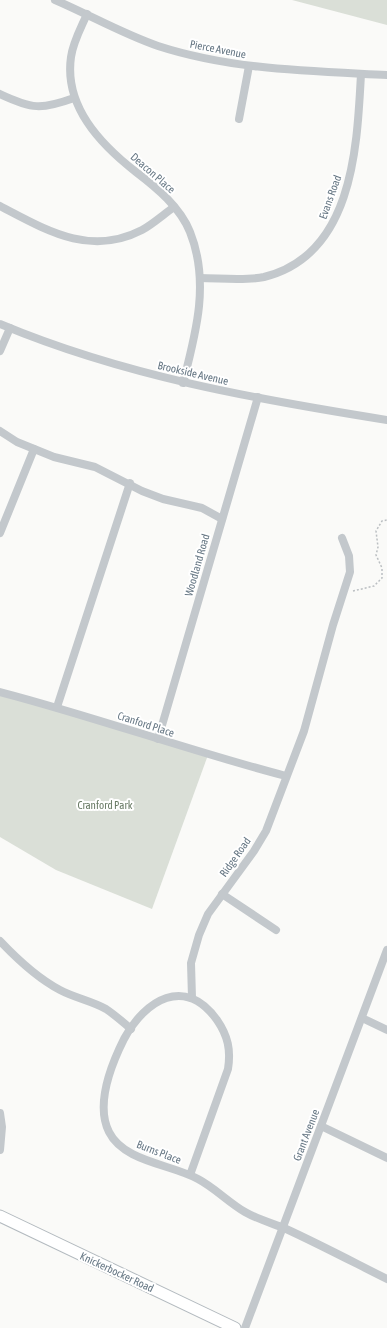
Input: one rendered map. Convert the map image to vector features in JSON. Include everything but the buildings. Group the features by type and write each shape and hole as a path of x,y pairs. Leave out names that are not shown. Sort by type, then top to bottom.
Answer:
{"main road":[{"name":"Knickerbocker Road","path":"0,1216 235,1328"}],"street":[{"name":"Pierce Avenue","path":"56,0 129,35 158,46 219,61 249,66 387,75"},
{"name":"Deacon Place","path":"86,14 74,42 70,72 74,98 81,114 97,135 128,166 161,192 174,207 190,230 197,256 200,278 200,308 197,331 183,383"},
{"path":"239,119 249,66"},
{"name":"Evans Road","path":"200,278 266,276 296,264 320,243 335,220 349,179 359,125 361,74"},
{"path":"0,94 20,103 42,107 54,105 74,98"},
{"path":"0,206 50,232 65,237 95,241 113,240 142,230 174,207"},
{"name":"Brookside Avenue","path":"0,324 104,362 183,383 387,420"},
{"path":"0,351 10,328"},
{"name":"Woodland Road","path":"158,739 258,397"},
{"path":"0,431 18,442 54,457 95,467 130,483 142,491 163,499 202,508 222,519"},
{"path":"0,533 34,449"},
{"path":"57,707 130,483"},
{"name":"Ridge Road","path":"192,998 190,963 199,935 208,914 254,851 266,831 304,731 350,572 349,556 342,538"},
{"name":"Cranford Place","path":"0,692 57,707 208,755 286,776"},
{"path":"222,894 276,930"},
{"path":"0,941 15,957 49,983 61,990 105,1009 130,1029"},
{"name":"Grant Avenue","path":"245,1328 387,950"},
{"name":"Burns Place","path":"192,998 181,996 160,1000 142,1013 130,1029 115,1058 109,1078 104,1113 109,1132 122,1147 131,1153 190,1175 213,1188 246,1213 283,1228 387,1279"},
{"path":"190,1175 228,1069 230,1058 229,1046 220,1025 212,1014 192,998"},
{"path":"362,1018 387,1030"},
{"path":"0,1113 2,1127 0,1150"},
{"path":"322,1126 387,1158"}],"path":[{"path":"344,590 351,592 374,586 382,578 382,568 376,555 378,552 376,531 382,521 387,520"}],"green space":[{"path":"292,0 387,0 387,25"},
{"name":"Cranford Park","path":"0,692 208,755 152,909 56,870 0,837"}]}
